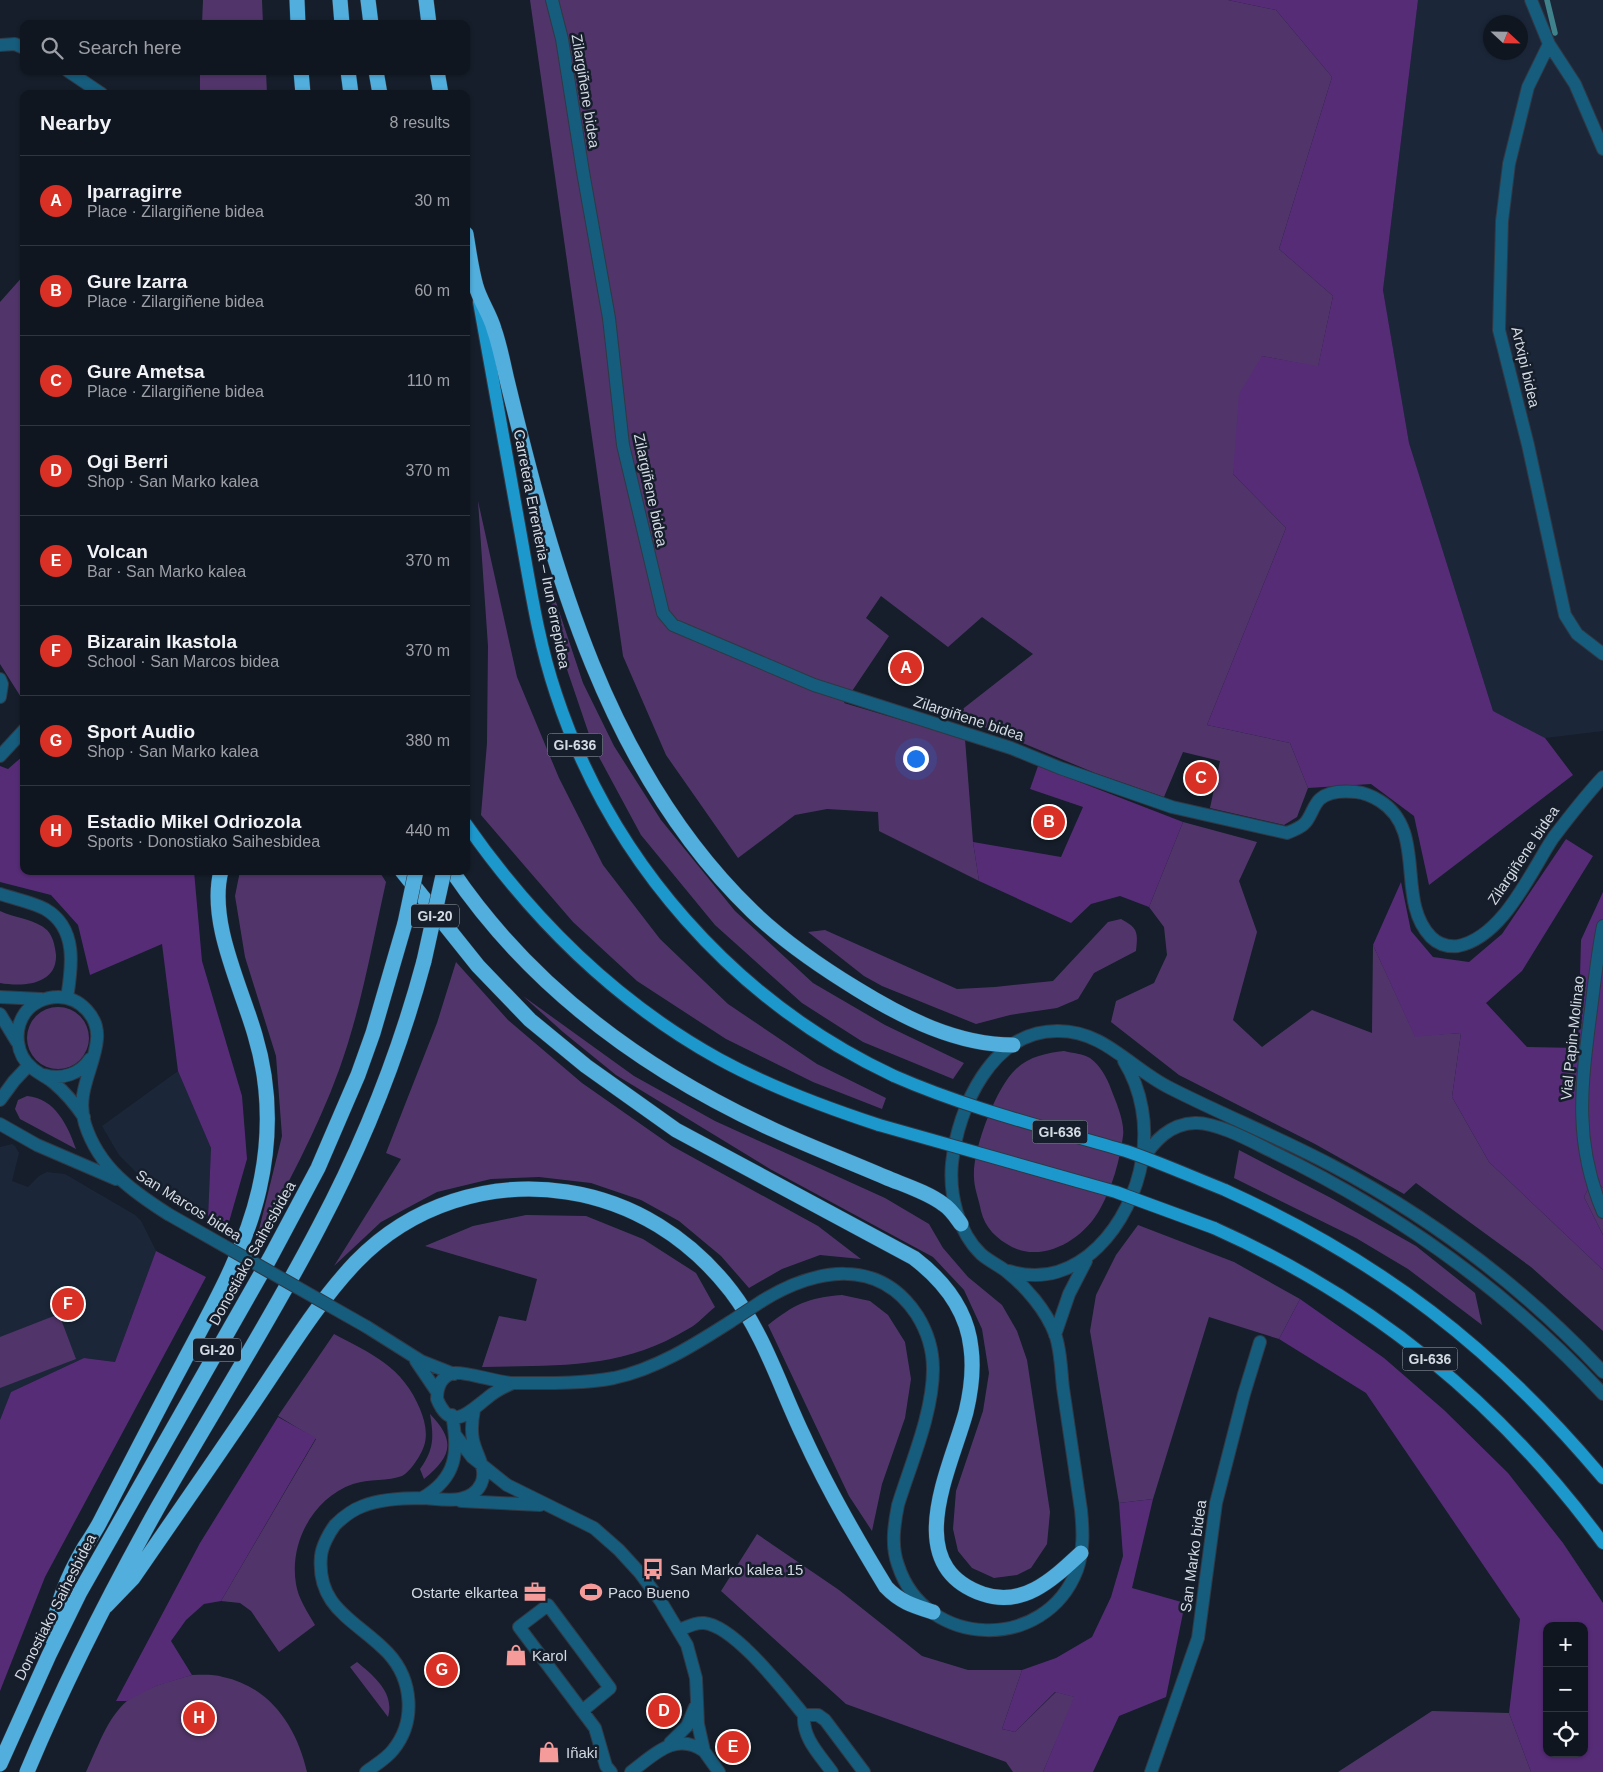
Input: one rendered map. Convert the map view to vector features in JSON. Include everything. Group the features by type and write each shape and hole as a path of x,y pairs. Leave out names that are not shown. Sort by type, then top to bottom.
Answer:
{"highway":[{"path":"297,0 298,20"},
{"path":"340,0 342,20"},
{"path":"368,0 370,20"},
{"path":"426,0 428,20"},
{"path":"301,75 303,90"},
{"path":"349,75 350,90"},
{"path":"377,75 379,90"},
{"path":"438,75 440,90"},
{"path":"470,255 476,286 494,328 536,496 564,590 590,661 628,740 666,806 713,869 753,912 826,970 882,1005 942,1032 991,1045 1013,1045"},
{"path":"48,1656 57,1612 73,1569 97,1530 213,1306 242,1241 259,1191 267,1139 266,1086 255,1034 229,955 221,924 218,890 220,875"},
{"path":"405,875 485,974 530,1020 586,1066 676,1130 914,1258 942,1282 961,1313 971,1346 972,1362 972,1380 966,1412 941,1486 936,1512 936,1525 942,1559 957,1579 966,1586 988,1596 1012,1597 1023,1595 1045,1585 1081,1553"},
{"name":"Donostiako Saihesbidea","path":"0,1764 48,1656 123,1513 270,1258 318,1168 358,1075 373,1033 405,923 415,875"},
{"name":"GI-20","path":"27,1772 69,1678 158,1508 327,1212 385,1085 411,1008 424,961 443,875"},
{"path":"455,875 505,941 538,975 573,1008 648,1063 701,1094 773,1130 903,1184 943,1204 961,1224"},
{"path":"106,1606 133,1578 304,1329 356,1262 378,1242 409,1220 436,1207 489,1191 524,1189 584,1195 641,1215 689,1247 712,1270 745,1311 758,1333 803,1436 840,1509 886,1588 896,1598 907,1604 932,1612"}],"main road":[{"name":"Carretera Errenteria – Irun errepidea","path":"476,286 545,656 569,730 602,801 643,867 667,898 720,956 749,982 811,1029 894,1076 961,1102 1128,1152 1225,1190 1294,1223 1338,1248 1428,1308 1505,1372 1549,1416 1603,1478"},
{"name":"GI-636","path":"470,829 532,910 592,968 658,1020 719,1059 788,1092 879,1125 1116,1192 1214,1228 1278,1258 1322,1283 1373,1316 1442,1369 1514,1435 1558,1485 1603,1544"}],"street":[{"name":"Zilargiñene bidea","path":"552,0 562,39 609,318 623,445 662,614 673,625 814,685 1011,748 1060,768 1172,806 1288,833 1304,824 1320,798 1343,790 1366,793 1388,807 1401,823 1407,842 1415,910 1422,929 1437,944 1457,946 1479,939 1495,924 1512,904 1552,840 1581,800 1603,777"},
{"path":"1531,0 1550,44 1575,84 1603,149"},
{"path":"0,44 15,44 20,46"},
{"name":"Artxipi bidea","path":"1550,44 1528,87 1509,164 1502,221 1499,330 1528,445 1565,615 1577,634 1603,654"},
{"path":"74,75 96,90"},
{"path":"0,679 2,684 0,697"},
{"path":"0,756 20,734"},
{"path":"0,894 45,910 62,922 72,955 67,998"},
{"name":"Vial Papin-Molinao","path":"1603,926 1582,1085 1581,1117 1590,1175 1603,1212"},
{"path":"0,997 67,998 82,1006 92,1017 97,1035 85,1085 84,1117"},
{"path":"18,1042 19,1027 24,1014 33,1005 44,999"},
{"path":"0,1014 18,1042 22,1055 34,1069 66,1093 84,1117"},
{"path":"513,1383 495,1392 464,1416 452,1415 440,1406 437,1392 444,1378 454,1374 460,1373 471,1377 513,1383 614,1378 669,1358 730,1322 782,1288 821,1275 847,1273 878,1280 893,1289 909,1304 925,1328 931,1346 933,1367 932,1390 894,1524 894,1545 898,1565 906,1584 918,1600 932,1612 959,1626 993,1631 1026,1624 1040,1616 1063,1595 1077,1569 1081,1553 1082,1510 1056,1336 1034,1300 1004,1270 978,1251 961,1224 955,1204 952,1166 962,1116 972,1091 984,1073 998,1057 1013,1045 1040,1033 1056,1031 1092,1037 1113,1048 1145,1075 1330,1164 1427,1221 1480,1260 1540,1310 1603,1372"},
{"path":"1004,1270 1022,1275 1039,1276 1058,1273 1075,1266 1088,1257 1101,1244 1120,1218 1136,1184 1142,1160 1144,1136 1141,1102 1131,1072 1113,1048"},
{"path":"34,1069 53,1077 69,1075 85,1066 93,1055"},
{"path":"0,1100 34,1069"},
{"name":"San Marcos bidea","path":"84,1117 92,1142 118,1180 168,1214 367,1327 408,1354 454,1374"},
{"path":"1142,1160 1153,1143 1174,1128 1196,1123 1206,1123 1324,1178 1420,1235 1470,1271 1530,1320 1603,1394"},
{"path":"0,1124 37,1145 118,1180"},
{"path":"1056,1336 1068,1294 1088,1257"},
{"name":"San Marko bidea","path":"1151,1772 1198,1638 1216,1504 1244,1394 1260,1342"},
{"name":"San Marcos bidea","path":"408,1354 426,1372 437,1392"},
{"path":"451,1500 466,1497 477,1490 483,1478 483,1466 472,1438 476,1408 480,1400 479,1387 471,1377"},
{"path":"422,1498 437,1488 449,1473 455,1455 456,1436 452,1415"},
{"path":"456,1436 466,1451 520,1493 579,1519 607,1538 640,1574 678,1630 692,1661 698,1724 704,1751 719,1772"},
{"path":"366,1772 391,1752 402,1737 409,1706 407,1690 398,1666 388,1653 339,1612 327,1596 320,1577 321,1554 330,1531 350,1512 363,1506 384,1501 422,1498 548,1505"},
{"path":"582,1711 610,1688 548,1605 519,1627 582,1711 595,1728 606,1766 611,1772"},
{"path":"678,1630 696,1623 705,1623 721,1629 763,1667 804,1715 806,1736 832,1772"},
{"path":"631,1772 668,1744 687,1726 695,1706 696,1695"},
{"path":"804,1715 818,1715 825,1720 864,1772"},
{"path":"668,1744 688,1743 704,1751"}],"shaded area":[{"path":"203,0 262,0 263,20 202,20"},
{"path":"530,0 1228,0 1276,10 1332,77 1279,249 1333,296 1318,367 1262,356 1233,474 1286,528 1207,725 1290,743 1308,788 1297,817 1284,825 1210,808 1220,761 1183,752 1164,797 1095,773 955,715 1033,654 982,617 948,647 881,596 866,618 889,636 844,703 965,739 973,842 979,881 879,831 878,812 827,809 795,815 738,858 666,755 623,656"},
{"path":"1228,0 1418,0 1383,290 1409,443 1493,711 1545,738 1573,775 1429,885 1414,816 1371,784 1308,788 1290,743 1207,725 1286,528 1233,474 1239,394 1262,356 1318,366 1333,296 1279,249 1332,77 1276,10"},
{"path":"1418,0 1603,0 1603,731 1545,738 1493,711 1409,443 1383,290"},
{"path":"200,75 266,75 267,90 200,90"},
{"path":"20,280 20,696 0,664 0,302"},
{"path":"478,501 517,677 559,778 603,865 660,939 728,1004 817,1064 886,1098 882,1109 813,1082 726,1039 637,981 573,922 481,815 487,743 488,646"},
{"path":"547,575 583,683 614,746 661,820 735,911 813,983 885,1025 964,1063 953,1079 863,1042 802,1003 715,925 641,835 593,746 558,643"},
{"path":"20,758 20,875 194,875 202,961 242,1096 247,1159 227,1229 208,1218 211,1148 178,1071 162,944 90,975 78,925 51,895 0,882 0,766 8,769"},
{"path":"1038,766 1183,822 1149,907 1120,896 1091,904 1071,923 979,881 973,842 1061,857 1083,807 1030,789"},
{"path":"1183,822 1257,842 1239,881 1257,932 1233,1020 1262,1047 1312,1010 1372,1033 1373,945 1415,1036 1461,1033 1452,1097 1489,1162 1603,1270 1603,1331 1531,1267 1416,1183 1404,1194 1315,1144 1179,1075 1111,1022 1116,1001 1154,983 1167,955 1164,927 1149,907"},
{"path":"1566,839 1593,856 1522,971 1486,1003 1527,1047 1578,1048 1581,940 1603,892 1603,1188 1593,1179 1584,1197 1603,1235 1603,1270 1489,1162 1452,1097 1461,1033 1415,1037 1373,945 1401,882 1411,931 1433,957 1469,962 1502,934"},
{"path":"239,875 382,875 386,882 360,1000 339,1070 311,1137 255,1246 282,1136 276,1056 245,957 235,896"},
{"path":"0,911 37,923 49,932 56,955 55,965 51,973 45,978 37,982 19,985 0,983"},
{"path":"1121,919 1131,925 1136,931 1136,951 1094,973 1078,999 1057,1008 1010,1015 976,1024 882,986 864,976 808,932 825,930 957,989 1053,981 1108,922"},
{"path":"456,962 508,1020 582,1083 672,1146 818,1226 861,1259 820,1255 782,1269 749,1288 721,1256 679,1221 641,1200 591,1183 539,1177 491,1179 437,1192 381,1222 334,1266 401,1159 386,1153 437,1023"},
{"path":"523,996 634,1076 715,1121 885,1198 929,1224 943,1248 968,1277 1002,1305 1017,1331 1027,1360 1050,1512 1047,1544 1031,1568 1017,1575 994,1578 972,1568 958,1551 953,1529 956,1491 983,1411 989,1373 982,1329 964,1290 933,1257 770,1169 616,1075 563,1032"},
{"path":"52,1007 64,1007 80,1016 87,1026 89,1038 87,1050 80,1060 64,1069 52,1069 41,1064 32,1055 27,1044 27,1032 32,1021 41,1012"},
{"path":"1064,1051 1090,1058 1097,1064 1105,1076 1118,1106 1123,1125 1120,1155 1112,1183 1104,1201 1093,1220 1084,1230 1074,1238 1050,1250 1024,1251 1012,1247 1001,1240 985,1223 974,1181 974,1166 981,1136 993,1104 1008,1078 1021,1065 1033,1058"},
{"path":"178,1071 211,1148 208,1218 198,1218 156,1192 119,1155 102,1126"},
{"path":"27,1096 37,1098 53,1108 69,1131 76,1149 20,1119 15,1109 18,1100"},
{"path":"12,1144 19,1153 12,1181 28,1187 39,1176 47,1172 65,1174 135,1215 141,1221 156,1251 115,1362 84,1358 11,1392 0,1420 0,1147"},
{"path":"1239,1150 1331,1198 1416,1246 1475,1293 1482,1325 1408,1269 1356,1238 1234,1178"},
{"path":"1593,1179 1603,1188 1603,1235 1584,1197"},
{"path":"526,1215 586,1216 643,1239 696,1273 715,1307 692,1327 663,1342 613,1359 562,1365 482,1367 499,1316 526,1321 537,1279 425,1246 473,1226"},
{"path":"1138,1225 1234,1262 1300,1299 1279,1339 1209,1317 1153,1499 1119,1503 1090,1331 1096,1295 1116,1255"},
{"path":"156,1251 206,1277 45,1577 0,1691 0,1420 11,1392 84,1358 115,1362"},
{"path":"842,1295 870,1301 888,1315 905,1342 911,1379 905,1418 882,1484 872,1531 849,1496 768,1325 802,1303 819,1298"},
{"path":"1300,1299 1384,1358 1444,1410 1508,1473 1563,1543 1603,1603 1603,1772 1531,1772 1509,1713 1520,1619 1366,1393 1279,1339"},
{"path":"59,1314 76,1359 0,1388 0,1337"},
{"path":"334,1334 385,1363 405,1382 422,1414 426,1437 423,1450 409,1470 402,1476 365,1481 353,1484 339,1491 326,1500 307,1524 300,1538 296,1553 296,1584 299,1595 315,1625 279,1652 251,1611 240,1603 221,1601 316,1439 278,1416"},
{"path":"430,1414 444,1432 447,1448 440,1463 424,1479 420,1469 428,1456 432,1443"},
{"path":"278,1417 316,1438 221,1601 204,1604 186,1620 171,1641 192,1675 156,1686 127,1701 116,1701 200,1543"},
{"path":"1153,1499 1132,1588 1185,1603 1166,1697 1119,1716 1093,1772 1043,1772 1074,1697 1055,1692 1015,1732 1002,1729 1022,1670 1056,1658 1092,1637 1111,1597 1123,1556 1119,1503"},
{"path":"757,1534 839,1590 922,1656 968,1670 1022,1670 1002,1729 1015,1732 1056,1692 1075,1697 1043,1772 1013,1772 1006,1762 846,1704 721,1591"},
{"path":"357,1662 376,1679 386,1693 389,1708 388,1717 350,1667"},
{"path":"192,1675 215,1675 240,1682 268,1700 289,1725 307,1772 86,1772 108,1725 127,1701 150,1688"},
{"path":"1432,1711 1509,1713 1531,1772 1338,1772"}],"waterway":[{"path":"1547,0 1555,33"}],"place":[{"name":"Iparragirre","path":"906,668"},
{"name":"Gure Ametsa","path":"1201,778"},
{"name":"Gure Izarra","path":"1049,822"},
{"name":"Bizarain Ikastola","path":"68,1304"},
{"name":"San Marko kalea 15","path":"653,1569"},
{"name":"Ostarte elkartea","path":"535,1592"},
{"name":"Paco Bueno","path":"591,1592"},
{"name":"Karol","path":"516,1655"},
{"name":"Sport Audio","path":"442,1670"},
{"name":"Ogi Berri","path":"664,1711"},
{"name":"Estadio Mikel Odriozola","path":"199,1718"},
{"name":"Volcan","path":"733,1747"},
{"name":"Iñaki","path":"549,1752"}]}
